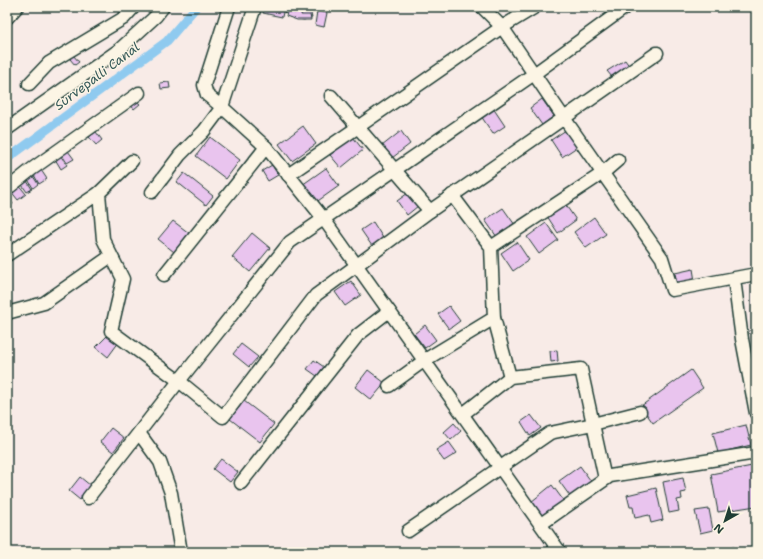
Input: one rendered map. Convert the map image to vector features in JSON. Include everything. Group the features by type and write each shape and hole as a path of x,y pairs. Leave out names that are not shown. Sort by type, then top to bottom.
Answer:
{"street":[{"path":"7,18 17,7"},
{"path":"29,84 49,63 124,18 134,7"},
{"path":"7,129 119,50 156,16 162,7"},
{"path":"229,7 204,85 207,95 266,147 323,218 560,552"},
{"path":"152,192 180,154 204,131 222,107 254,7"},
{"path":"482,7 502,27 662,258 672,290 756,274"},
{"path":"288,175 502,27 536,7"},
{"path":"88,498 290,242 534,74 626,7"},
{"path":"99,193 103,239 123,279 111,331 179,381 223,417 316,295 452,195 657,53"},
{"path":"7,189 32,169 139,93"},
{"path":"331,96 430,211"},
{"path":"164,275 266,147"},
{"path":"491,247 603,173 618,160"},
{"path":"7,256 99,193 132,161"},
{"path":"452,195 491,247 494,318 510,377"},
{"path":"7,313 44,303 111,256"},
{"path":"734,279 742,339 756,413"},
{"path":"241,483 358,335 389,311"},
{"path":"389,386 425,360 494,318"},
{"path":"462,414 510,377 581,369 605,479"},
{"path":"408,531 550,432 593,424 640,412"},
{"path":"139,433 160,462 171,493 181,552"},
{"path":"541,524 610,476 756,453"}],"building":[{"path":"265,7 284,7 282,17 263,13"},
{"path":"287,7 316,7 310,10 312,18 304,20 289,17 284,12"},
{"path":"290,7 320,7 316,11 302,11 301,15 310,15 311,20 297,20 286,16 288,9 295,13 296,10"},
{"path":"317,11 327,13 324,27 315,25"},
{"path":"73,55 79,62 75,65 70,59"},
{"path":"625,60 630,67 612,77 607,71"},
{"path":"169,82 170,88 161,89 160,83"},
{"path":"134,99 140,104 134,109 129,103"},
{"path":"542,99 554,116 542,125 530,108"},
{"path":"493,108 505,126 493,134 481,116"},
{"path":"303,126 316,144 292,161 279,144"},
{"path":"566,130 577,147 562,157 551,140"},
{"path":"401,131 410,144 392,158 382,146"},
{"path":"96,132 102,140 96,145 89,137"},
{"path":"210,137 240,160 226,179 196,156"},
{"path":"353,137 363,150 341,168 330,155"},
{"path":"68,151 74,159 67,163 62,155"},
{"path":"60,155 67,165 61,169 55,159"},
{"path":"272,165 278,175 268,181 262,171"},
{"path":"326,168 339,186 315,203 302,185"},
{"path":"41,170 47,179 39,184 34,175"},
{"path":"31,173 38,184 33,188 26,176"},
{"path":"184,173 213,196 206,205 177,182"},
{"path":"25,178 32,189 27,192 20,182"},
{"path":"18,184 26,194 18,200 10,190"},
{"path":"408,193 418,206 407,215 397,201"},
{"path":"7,195 13,204 7,208"},
{"path":"565,204 576,220 558,233 547,216"},
{"path":"503,208 515,225 497,237 485,220"},
{"path":"594,217 606,234 586,248 574,232"},
{"path":"173,221 189,233 174,252 158,239"},
{"path":"373,222 383,238 372,246 361,230"},
{"path":"546,223 558,240 539,254 527,237"},
{"path":"252,233 270,248 250,272 232,257"},
{"path":"517,242 529,260 513,271 501,253"},
{"path":"693,269 695,281 677,285 675,273"},
{"path":"351,281 361,295 345,306 335,292"},
{"path":"449,306 460,321 449,329 438,314"},
{"path":"425,325 436,340 425,348 414,334"},
{"path":"109,334 119,342 108,357 96,347"},
{"path":"241,344 258,357 249,367 233,354"},
{"path":"557,350 558,361 551,362 550,351"},
{"path":"314,360 324,367 317,376 307,369"},
{"path":"368,370 385,383 371,400 355,387"},
{"path":"691,370 703,388 653,423 641,406"},
{"path":"244,401 274,424 260,442 230,419"},
{"path":"531,415 541,428 530,436 521,422"},
{"path":"454,423 461,431 451,440 444,432"},
{"path":"746,425 751,445 718,453 713,433"},
{"path":"111,428 124,438 113,452 100,442"},
{"path":"449,442 457,453 444,461 436,450"},
{"path":"221,459 238,472 230,482 213,469"},
{"path":"580,466 593,484 572,499 559,481"},
{"path":"752,466 756,488 756,506 718,512 711,474"},
{"path":"80,477 91,486 80,500 69,491"},
{"path":"683,478 686,492 681,493 682,499 677,500 679,511 669,513 663,482"},
{"path":"552,485 566,504 544,520 531,502"},
{"path":"656,488 663,520 651,523 649,515 635,518 633,507 630,507 627,495"},
{"path":"709,509 713,530 700,533 695,511"},
{"path":"734,547 736,552 725,552 724,549"}],"waterway":[{"name":"Survepalli Canal","path":"7,159 167,41 196,7"}]}
